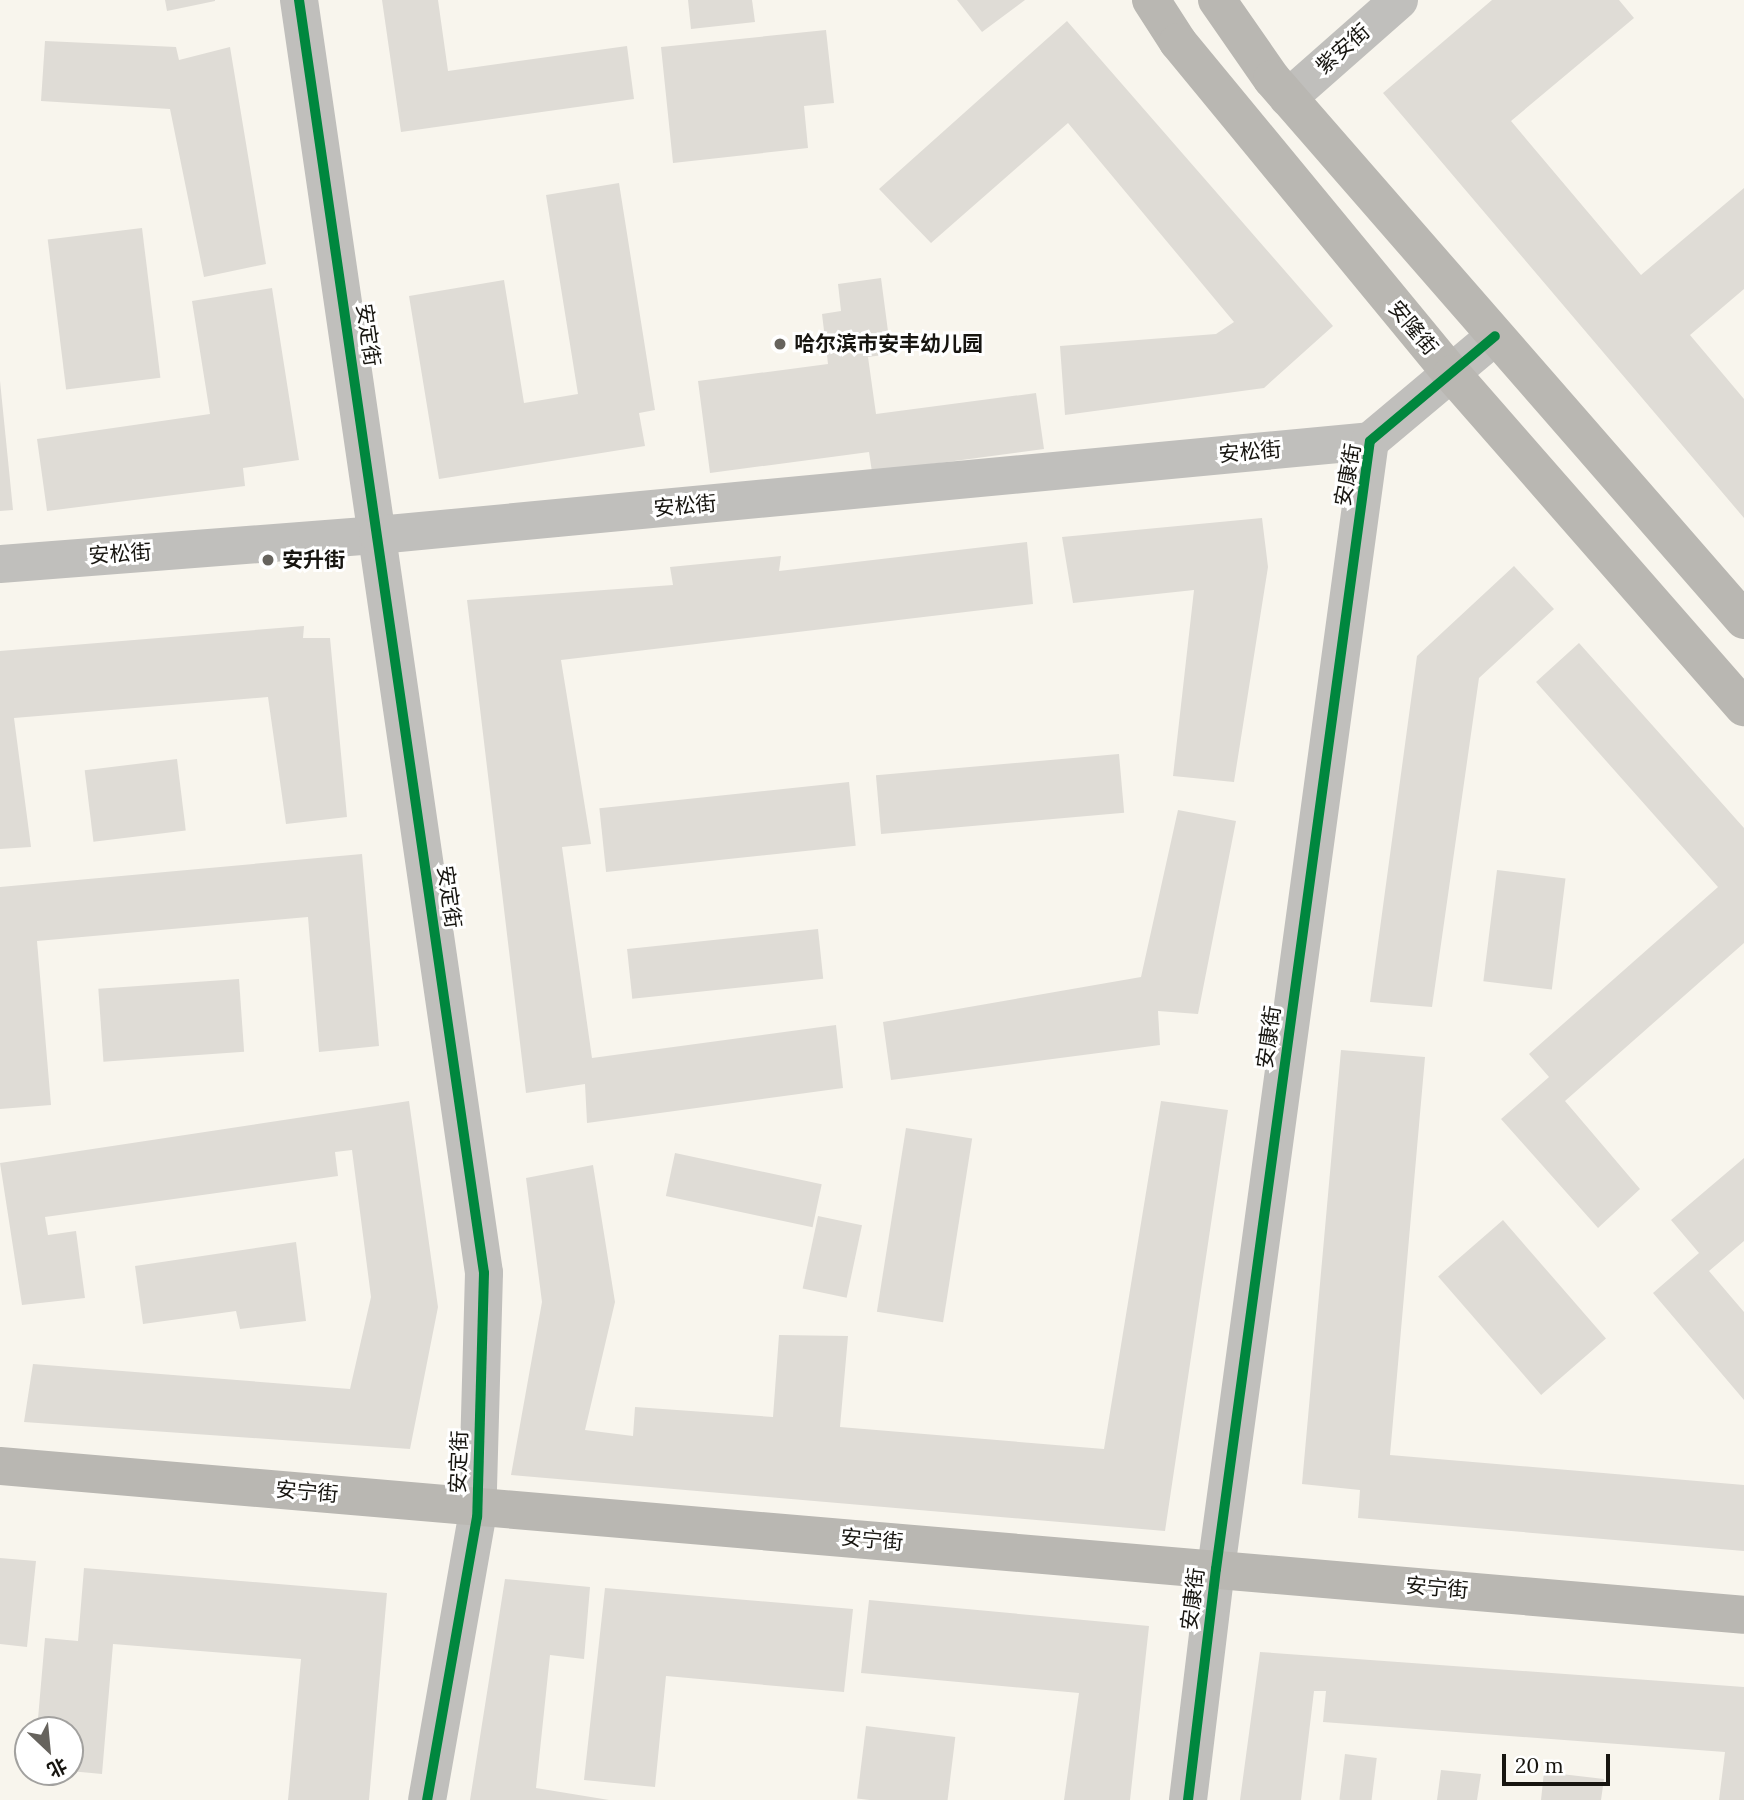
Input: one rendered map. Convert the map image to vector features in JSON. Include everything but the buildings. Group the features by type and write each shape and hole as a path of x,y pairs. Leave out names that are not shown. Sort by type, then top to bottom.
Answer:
{"main road":[{"name":"安隆街","path":"1151,0 1178,42 1452,374 1744,707"},
{"path":"1217,0 1288,98 1744,620"},
{"name":"安宁街","path":"0,1466 1744,1615"}],"street":[{"name":"安定街","path":"299,0 484,1273 477,1507 427,1800"},
{"name":"紫安街","path":"1288,98 1399,0"},
{"name":"安康街","path":"1188,1800 1216,1569 1370,441 1495,336"},
{"name":"安松街","path":"0,564 378,535 1370,441"}],"cycle path":[{"path":"299,0 484,1273 477,1517 427,1800"},
{"path":"1188,1800 1216,1569 1370,441 1495,336"}],"place":[{"name":"哈尔滨市安丰幼儿园","path":"780,344"},
{"name":"安升街","path":"268,560"}]}
